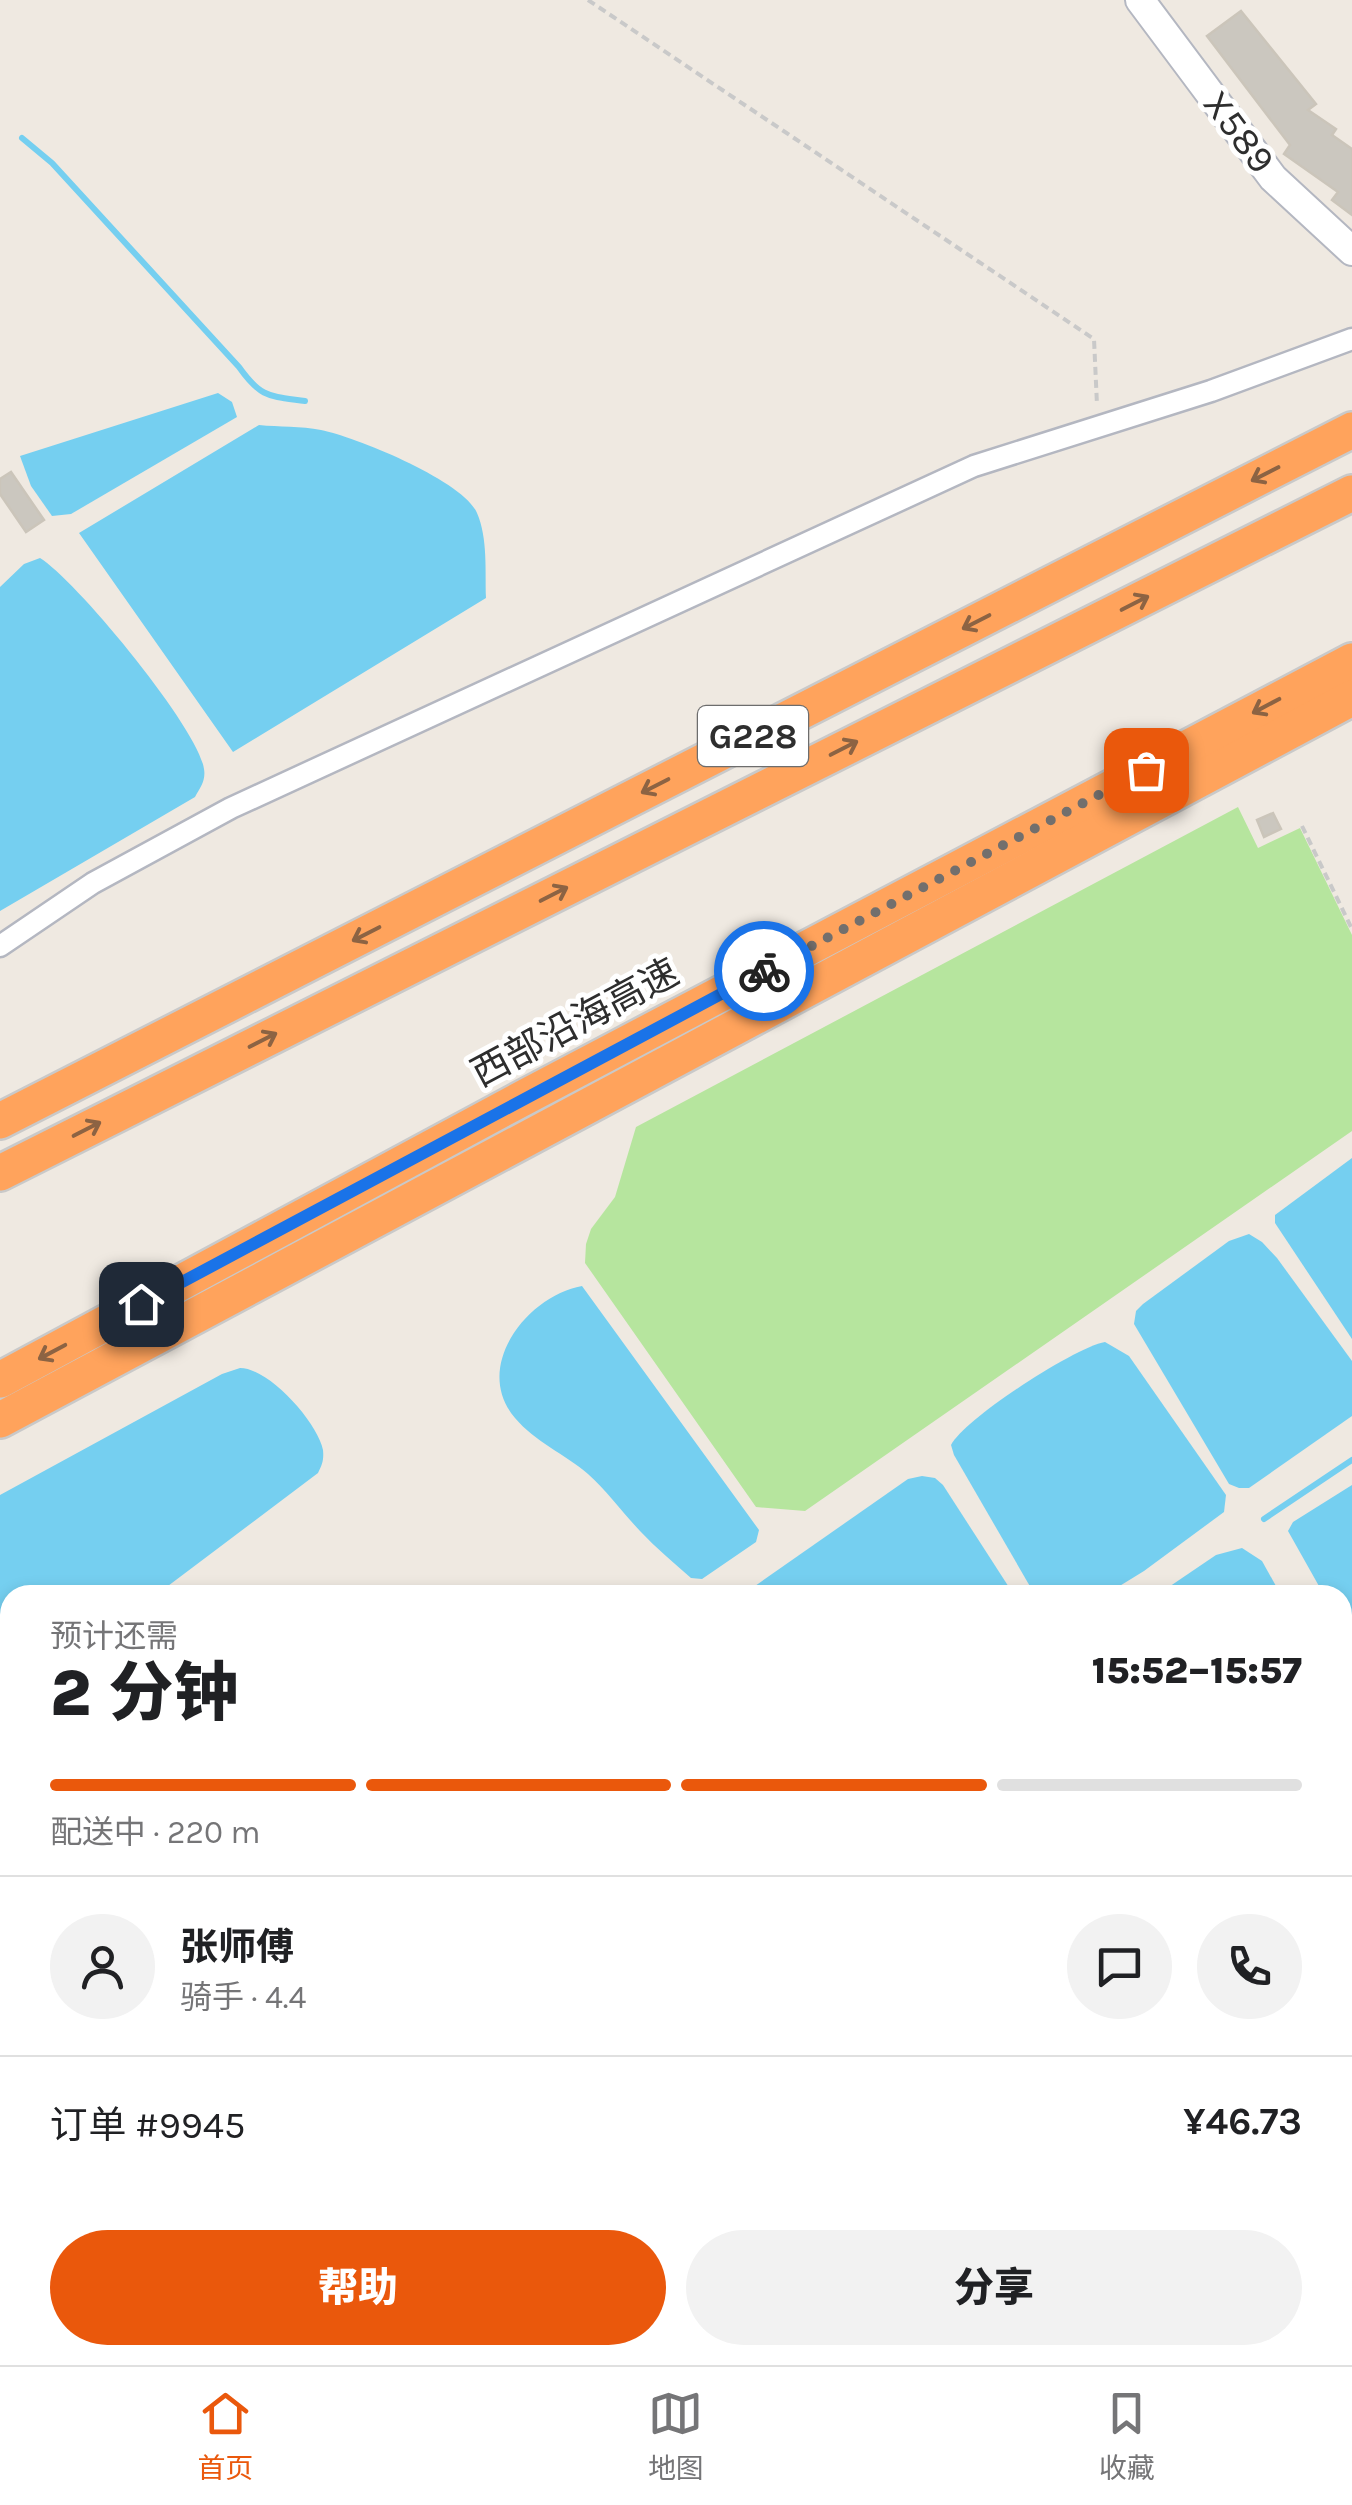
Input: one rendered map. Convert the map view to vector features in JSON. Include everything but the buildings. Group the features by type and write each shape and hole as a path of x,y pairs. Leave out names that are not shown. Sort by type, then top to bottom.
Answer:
{"highway":[{"name":"G228","path":"0,1121 1352,430"},
{"name":"G228","path":"0,1173 1352,494"},
{"name":"西部沿海高速","path":"0,1380 1352,661"},
{"name":"西部沿海高速","path":"0,1420 1352,700"}],"street":[{"name":"X589","path":"1140,0 1273,178 1352,250"},
{"path":"0,946 93,883 231,808 974,466 1210,391 1352,339"}],"path":[{"path":"588,0 1094,339 1098,427"},
{"path":"1302,826 1352,929"}],"green space":[{"path":"1238,807 1258,848 1300,828 1352,935 1352,1131 805,1511 756,1507 585,1263 591,1229 615,1197 636,1127"}],"water":[{"path":"218,393 232,402 237,417 71,514 52,516 31,486 20,456"},
{"path":"259,425 337,434 407,462 452,488 468,501 481,523 486,598 233,752 79,533"},
{"path":"40,558 80,595 159,690 197,749 204,777 195,797 0,911 0,587 24,564"},
{"path":"1352,1158 1352,1339 1275,1223 1275,1215"},
{"path":"1249,1234 1277,1258 1352,1361 1352,1416 1249,1488 1239,1488 1229,1484 1134,1324 1136,1311 1143,1304 1229,1241"},
{"path":"582,1286 759,1530 756,1542 702,1579 691,1578 646,1537 588,1474 523,1426 503,1398 499,1377 512,1336 543,1303"},
{"path":"1105,1342 1129,1356 1226,1495 1224,1512 1121,1585 1029,1585 951,1445 976,1419 1022,1386"},
{"path":"240,1368 252,1370 290,1399 319,1439 323,1450 318,1473 169,1585 0,1585 0,1495 222,1374"},
{"path":"935,1478 943,1485 1008,1585 756,1585 908,1479"},
{"path":"1352,1485 1352,1585 1318,1585 1288,1531 1293,1522"},
{"path":"1242,1548 1262,1561 1275,1585 1172,1585 1216,1555"}],"waterway":[{"path":"22,138 52,163 254,385 274,396 305,401"},
{"path":"1264,1519 1352,1460"}],"way so far":[{"path":"764,971 1146,770"}],"route":[{"path":"141,1304 764,971"}]}
